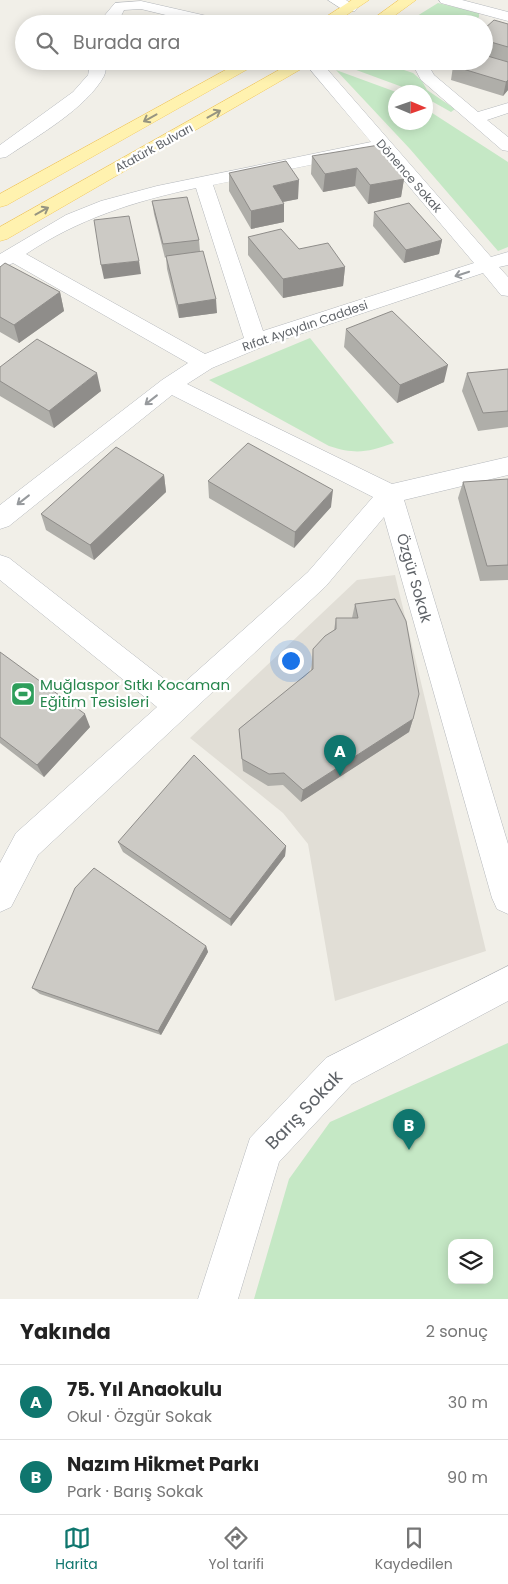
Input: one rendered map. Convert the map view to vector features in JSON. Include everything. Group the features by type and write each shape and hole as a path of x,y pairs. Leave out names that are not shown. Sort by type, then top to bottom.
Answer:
{"main road":[{"path":"386,15 409,0"},
{"path":"337,15 356,4"},
{"name":"Atatürk Bulvarı","path":"0,201 238,70"},
{"name":"Atatürk Bulvarı","path":"0,235 293,70"}],"street":[{"path":"335,0 356,4"},
{"path":"446,0 501,15 508,2"},
{"path":"112,15 120,6 141,5 185,15"},
{"path":"0,153 30,133 76,97 97,76 98,70"},
{"name":"Dönence Sokak","path":"317,70 508,290"},
{"path":"424,70 427,77 508,146"},
{"path":"475,118 508,108"},
{"path":"6,259 73,219 108,205 157,191 382,145"},
{"path":"203,182 256,341"},
{"name":"Rıfat Ayaydın Caddesi","path":"0,519 170,385 204,363 256,341 508,258"},
{"path":"6,259 204,363"},
{"path":"170,385 390,494"},
{"path":"0,896 27,844 317,579 390,494 508,466"},
{"name":"Özgür Sokak","path":"390,494 508,898"},
{"path":"0,565 177,706"},
{"name":"Barış Sokak","path":"218,1299 263,1151 339,1071 508,983"}],"shaded area":[{"path":"395,575 486,951 335,1001 308,844 283,813 190,738 357,580"}],"green space":[{"path":"438,3 479,13 479,15 419,15"},
{"path":"336,70 388,89 388,126"},
{"path":"356,70 404,70 413,73 424,85 397,85"},
{"path":"433,94 455,109 451,112 433,102"},
{"path":"433,114 508,162 508,247 498,251 392,130 433,130"},
{"path":"310,338 394,443 362,451 347,451 329,446 209,380"},
{"path":"508,1043 508,1299 254,1299 289,1179 330,1122"}],"building":[{"path":"493,21 508,24 508,47 493,43"},
{"path":"493,58 508,62 508,80 506,82 466,70 493,70"},
{"path":"379,145 404,179 370,185 357,168 325,174 312,156"},
{"path":"286,161 299,180 273,186 284,204 251,211 229,173"},
{"path":"187,197 199,240 163,244 152,201"},
{"path":"409,203 442,240 406,250 374,212"},
{"path":"129,216 139,261 101,265 94,220"},
{"path":"281,229 299,249 328,243 345,267 283,279 248,237"},
{"path":"203,251 216,299 178,305 166,256"},
{"path":"5,263 60,292 14,325 0,317 0,267"},
{"path":"392,311 448,365 400,385 346,329"},
{"path":"37,339 97,373 49,411 0,381 0,367"},
{"path":"508,369 508,411 483,413 467,373"},
{"path":"248,443 333,490 295,532 208,481"},
{"path":"116,447 164,475 90,545 41,514"},
{"path":"508,479 508,565 487,566 463,482"},
{"path":"395,599 406,621 419,694 413,719 303,790 284,773 269,774 242,759 239,729 313,669 313,649 325,636 336,629 336,618 358,618 355,604"},
{"name":"Muğlaspor Sıtkı Kocaman Eğitim Tesisleri","path":"0,652 85,714 37,765 0,737"},
{"path":"194,755 286,846 230,919 118,842"},
{"path":"94,868 206,946 158,1031 32,988 75,888"}],"place":[{"name":"Muğlaspor Sıtkı Kocaman Eğitim Tesisleri","path":"23,694"},
{"name":"75. Yıl Anaokulu","path":"340,776"},
{"name":"Nazım Hikmet Parkı","path":"409,1150"}]}
